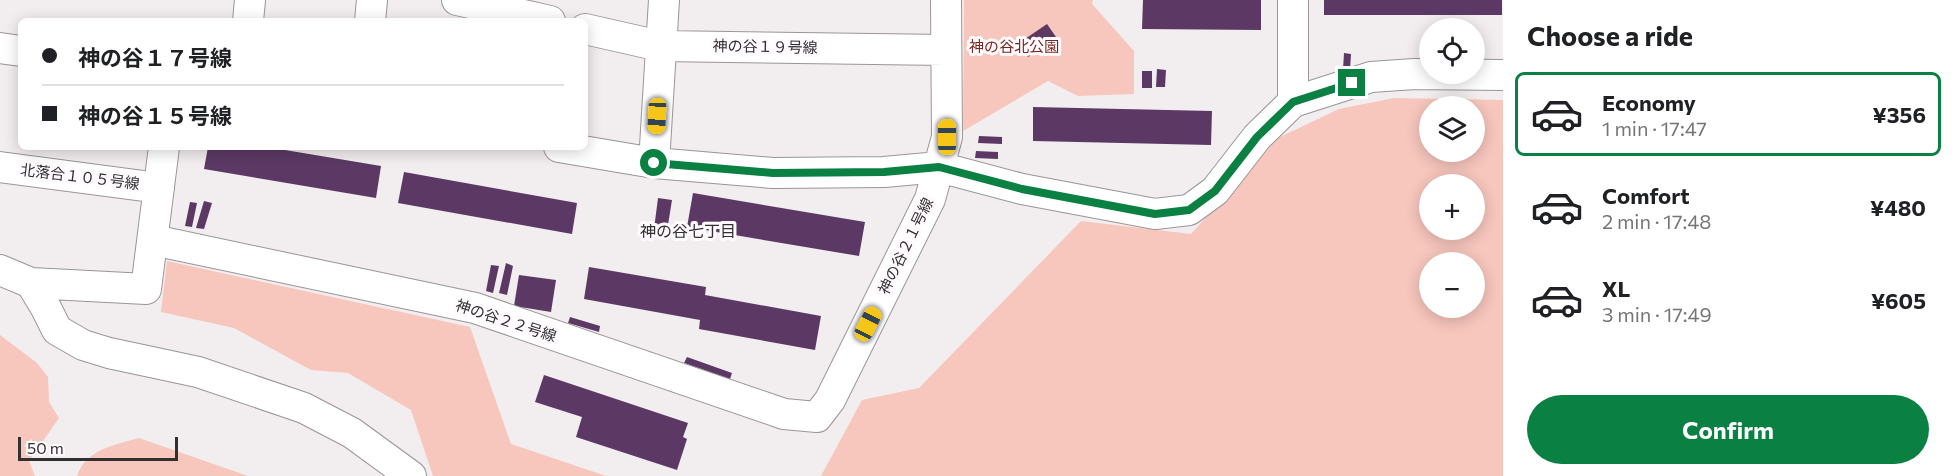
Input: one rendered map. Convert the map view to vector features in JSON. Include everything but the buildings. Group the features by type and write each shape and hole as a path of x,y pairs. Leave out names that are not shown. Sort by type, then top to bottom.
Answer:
{"street":[{"path":"248,18 250,0"},
{"path":"370,18 372,0"},
{"path":"457,0 537,18"},
{"path":"654,163 664,0"},
{"name":"神の谷２１号線","path":"817,417 830,400 930,199 947,137 946,0"},
{"path":"1293,0 1293,102"},
{"name":"神の谷１９号線","path":"588,30 660,46 946,50"},
{"path":"0,48 18,51"},
{"path":"577,150 654,163 773,173 884,172 939,167 1022,189 1155,214 1189,210 1215,191 1257,137 1293,102 1371,77 1414,74 1503,75"},
{"path":"0,270 31,283 146,289 164,150"},
{"name":"北落合１０５号線","path":"0,167 159,188"},
{"name":"神の谷２２号線","path":"153,240 476,308 784,414 817,417"},
{"path":"31,283 57,330 83,345 109,353 198,372 304,408 352,434 411,476"}],"green space":[{"name":"神の谷北公園","path":"964,0 1093,0 1092,4 1134,51 1134,94 1078,96 1048,81 963,131"},
{"path":"1394,98 1419,98 1419,162 1485,162 1485,100 1503,100 1503,476 821,476 862,400 919,388 1081,221 1191,234 1278,138 1339,109"},
{"path":"167,261 470,327 511,444 606,476 433,476 411,410 348,373 311,370 234,328 161,312"},
{"path":"0,335 37,363 48,377 49,402 59,418 29,461 35,476 0,476"},
{"path":"139,438 248,476 77,476 87,460 102,449"}],"district":[{"name":"神の谷七丁目","path":"688,231"}],"route":[{"path":"654,163 773,173 884,172 939,167 1022,189 1155,214 1189,210 1215,191 1257,137 1293,102 1352,83"}]}
